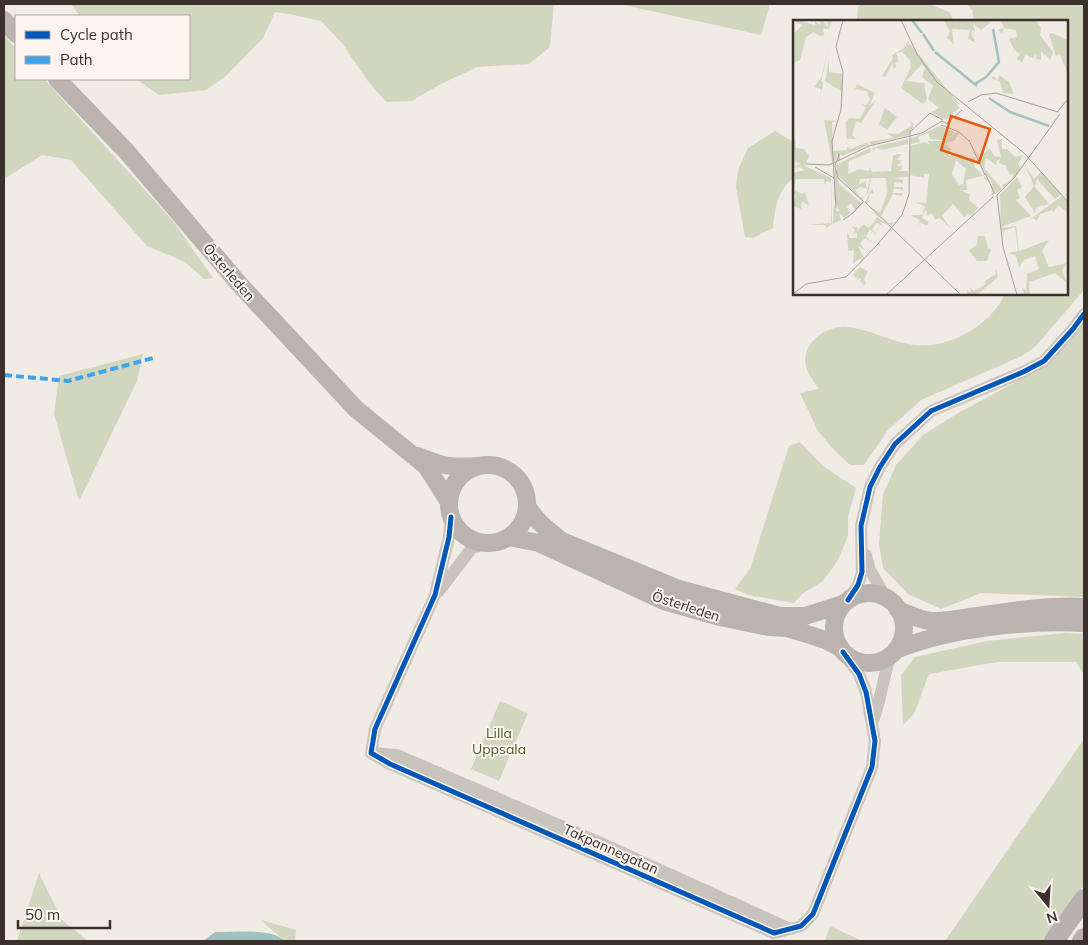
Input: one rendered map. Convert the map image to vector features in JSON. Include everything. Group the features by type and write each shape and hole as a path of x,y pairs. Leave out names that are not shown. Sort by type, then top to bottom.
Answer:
{"main road":[{"path":"4,20 15,33"},
{"name":"Österleden","path":"58,80 127,152 241,286 356,408 426,466 450,509"},
{"name":"Österleden","path":"412,454 444,466 458,468 478,466"},
{"path":"488,465 501,467 519,480 525,492 527,506 522,524 509,537 488,543 476,541 464,535 458,528 450,509 452,489 456,482 466,472 478,466 488,465"},
{"name":"Österleden","path":"527,506 546,530 562,541 679,590 780,616 805,616 846,602"},
{"name":"Österleden","path":"509,537 539,543 664,601 720,617 796,631 826,640 841,650"},
{"path":"1084,607 1072,606 1016,611 929,621 910,615 879,595 863,594 846,602 835,621 834,630 841,650 854,660 867,663 880,662 894,652 919,640 1025,624 1084,623"},
{"path":"892,604 902,619 904,630 902,640 894,652"},
{"path":"1054,941 1084,899"}],"street":[{"path":"846,602 858,585 862,572 862,526 871,482 895,444 931,412 1044,361 1074,329 1084,314"},
{"name":"Takpannegatan","path":"450,509 449,538 434,595 375,729 371,753 390,764 774,933 801,926 812,914 837,858 872,767 876,741 866,692 859,674 841,650"},
{"name":"Takpannegatan","path":"434,595 472,548 488,543"},
{"path":"863,543 870,570 892,604"},
{"name":"Takpannegatan","path":"873,721 879,705 884,676 894,652"}],"green space":[{"path":"71,4 554,4 550,47 529,64 477,67 439,85 412,101 386,102 367,80 342,43 321,21 275,12 263,38 225,77 206,90 159,95 137,80 190,80 190,15 79,15"},
{"path":"619,4 770,4 761,35"},
{"path":"861,4 929,4 949,12 953,20 857,20 858,7"},
{"path":"966,4 1084,4 1084,290 1035,347 1022,356 921,400 888,430 864,465 850,465 818,431 800,393 819,389 809,374 805,360 806,352 816,338 831,329 847,327 864,330 914,345 941,343 967,333 979,325 998,306 1004,295 1068,295 1068,20 974,20 972,10"},
{"path":"4,35 15,48 15,80 45,80 173,221 213,278 204,279 185,262 147,246 71,160 42,155 4,179"},
{"path":"775,131 793,141 793,179 780,194 773,228 753,238 745,237 736,187 738,170 748,148"},
{"path":"1084,322 1084,597 981,593 941,609 908,594 883,568 879,544 883,494 896,465 923,435 960,412 1049,364"},
{"path":"143,354 137,381 79,501 54,414 59,376"},
{"path":"800,442 823,466 856,488 848,517 848,536 837,562 823,581 802,594 794,603 748,595 735,589 750,569 789,446"},
{"path":"1064,633 1084,634 1084,675 1076,662 997,662 929,674 914,714 903,725 901,675 915,657 987,641"},
{"name":"Lilla Uppsala","path":"500,701 528,713 499,781 471,769"},
{"path":"1084,739 1084,885 1047,941 945,941"},
{"path":"39,873 62,920 88,941 17,941"},
{"path":"261,920 296,930 295,941 283,941"},
{"path":"830,926 862,941 825,941"}],"water":[{"path":"215,932 262,932 271,934 284,941 203,941"}],"marked path":[{"path":"4,375 68,381 153,358"}],"cycle path":[{"path":"848,600 858,585 862,572 861,526 870,487 895,444 931,411 1023,372 1044,361 1084,314"},
{"path":"451,517 449,537 435,595 375,729 371,753 390,764 774,933 801,926 813,914 872,767 875,741 866,692 859,674 843,652"}]}
